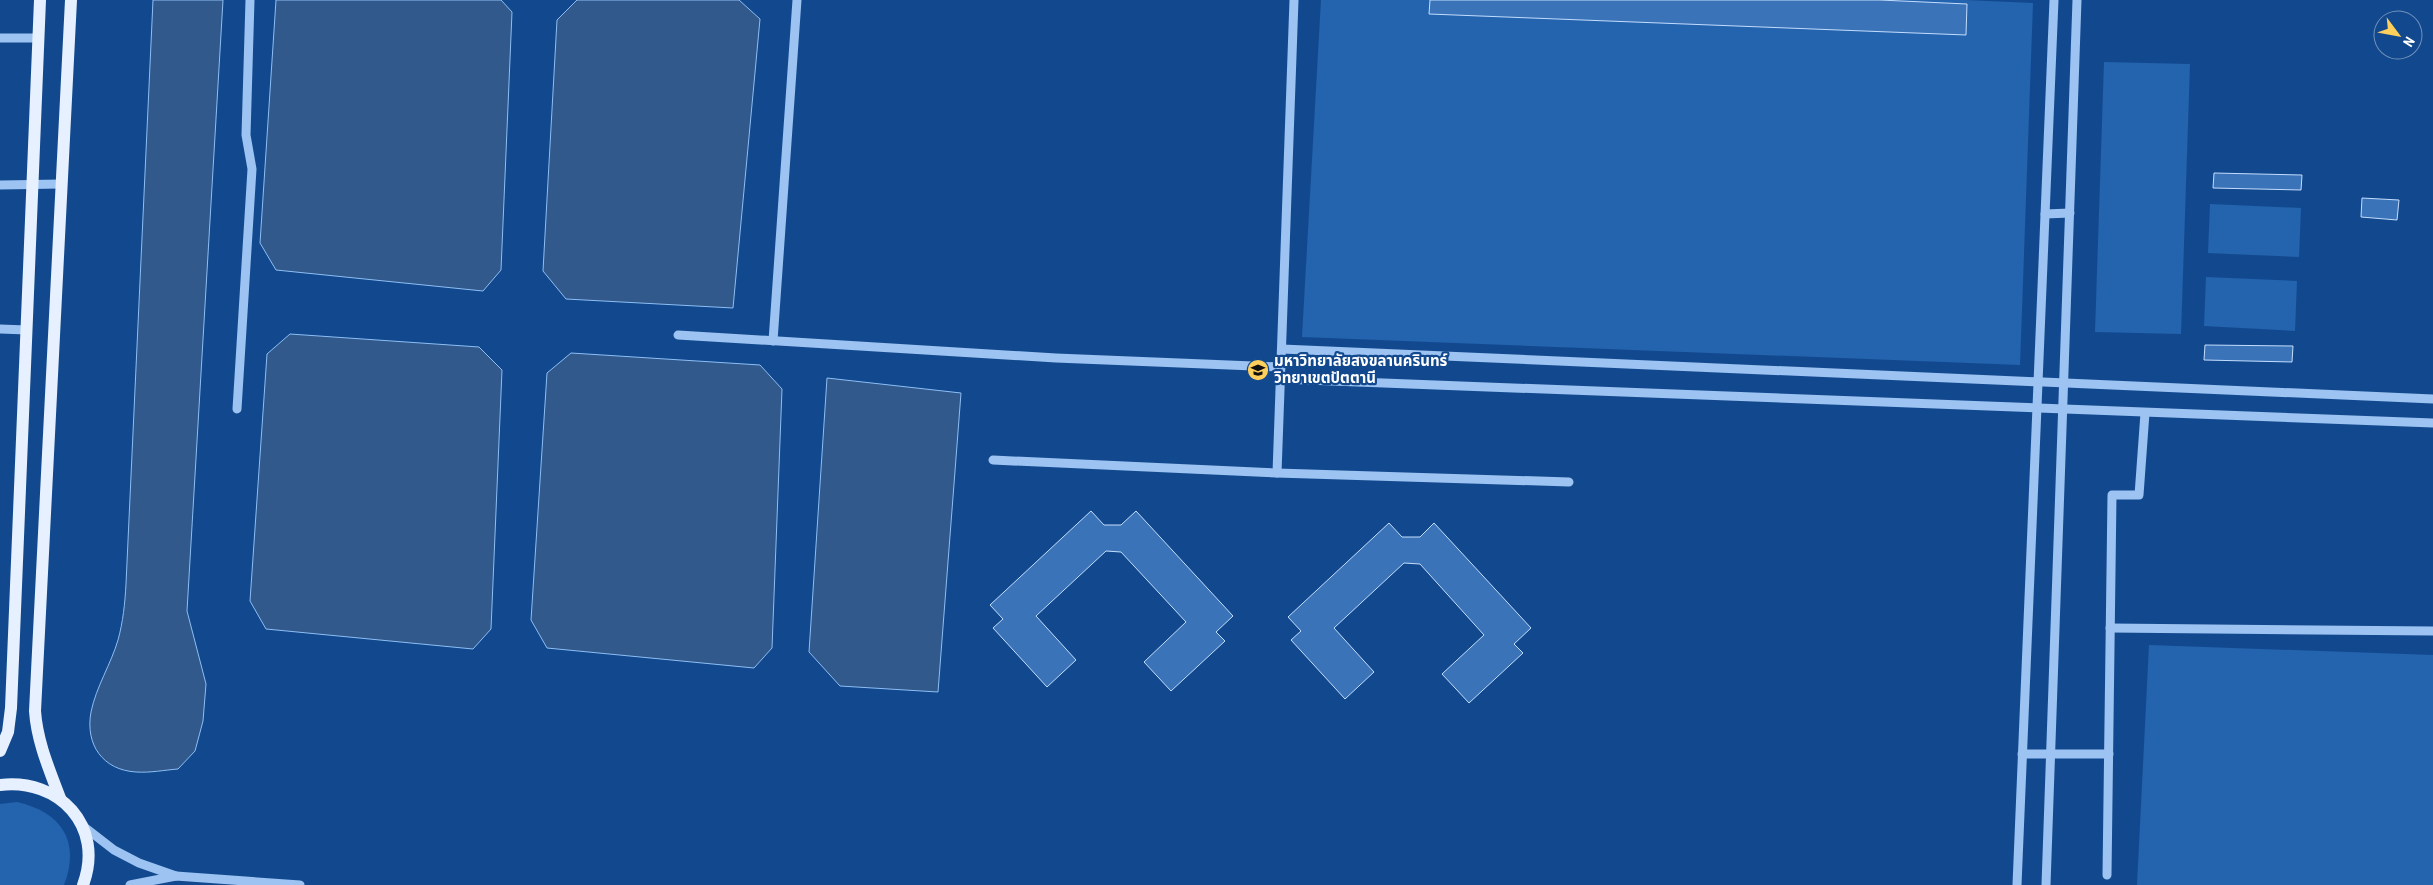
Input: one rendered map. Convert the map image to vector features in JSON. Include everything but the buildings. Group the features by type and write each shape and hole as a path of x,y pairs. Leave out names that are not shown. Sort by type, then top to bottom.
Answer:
{"main road":[{"path":"0,751 8,732 12,708 40,0"},
{"path":"60,798 36,728 35,710 71,0"},
{"path":"0,785 18,783 40,787 60,798 72,810 81,825 88,844 88,864 83,885"}],"street":[{"path":"237,409 252,169 246,135 250,0"},
{"path":"774,341 797,0"},
{"path":"1277,473 1294,0"},
{"path":"2017,885 2054,0"},
{"path":"2046,885 2077,0"},
{"path":"0,38 38,38"},
{"path":"0,185 62,184"},
{"path":"2045,214 2070,213"},
{"path":"0,329 27,330"},
{"path":"678,334 1056,358 1281,367"},
{"path":"1282,349 2433,400"},
{"path":"1280,379 2433,423"},
{"path":"2107,875 2112,495 2138,495 2145,413"},
{"path":"993,460 1277,473 1569,482"},
{"path":"2110,628 2433,631"},
{"path":"2022,754 2051,756 2109,754"},
{"path":"81,825 114,850 139,863 176,876 300,885"},
{"path":"130,885 176,876"}],"shaded area":[{"path":"153,0 223,0 187,611 206,684 203,721 195,751 178,769 136,772 114,766 99,754 91,735 90,724 96,694 118,640 125,598"},
{"path":"276,0 501,0 512,12 501,270 483,291 276,270 260,243"},
{"path":"577,0 739,0 760,19 733,308 566,299 543,271 557,20"},
{"path":"1321,0 1965,0 2033,3 2020,365 1302,337"},
{"path":"2104,62 2190,64 2181,334 2095,332"},
{"path":"2210,204 2301,208 2299,257 2208,253"},
{"path":"2206,277 2297,281 2295,331 2204,326"},
{"path":"290,334 479,347 502,370 491,629 473,649 266,629 250,601 267,354"},
{"path":"571,353 760,365 782,389 772,648 754,668 547,648 531,620 547,373"},
{"path":"827,378 961,393 938,692 840,686 809,652"},
{"path":"2149,645 2433,655 2433,885 2137,885"},
{"path":"17,802 45,813 56,821 63,831 68,842 70,855 69,869 64,885 0,885 0,804"}],"place":[{"name":"มหาวิทยาลัยสงขลานครินทร์ วิทยาเขตปัตตานี","path":"1258,370"}]}
